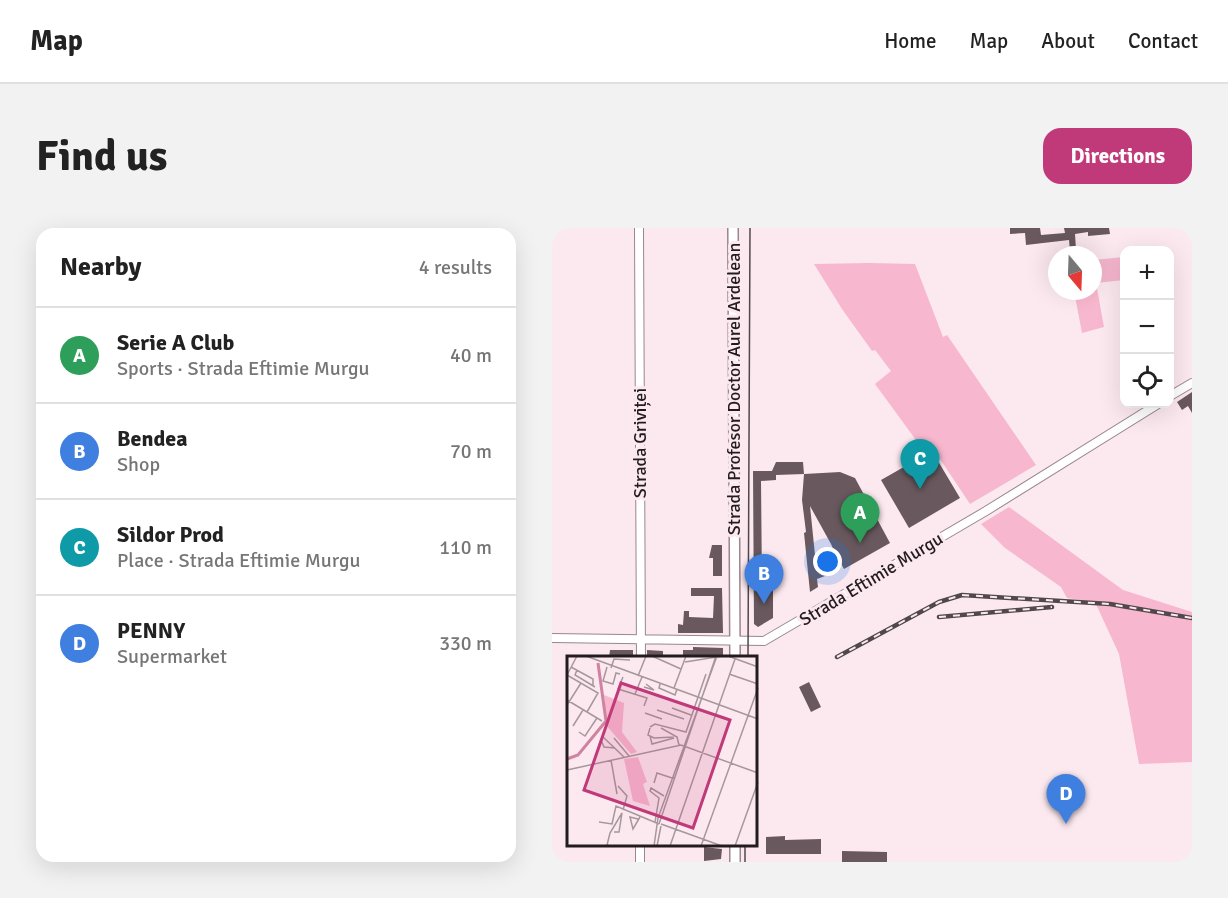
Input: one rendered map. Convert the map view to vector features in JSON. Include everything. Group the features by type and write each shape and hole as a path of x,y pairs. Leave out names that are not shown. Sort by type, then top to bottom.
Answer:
{"main road":[{"name":"Strada Profesor Doctor Aurel Ardelean","path":"733,228 735,656"}],"street":[{"name":"Strada Griviței","path":"639,228 641,656"},
{"path":"1174,394 1192,383"},
{"name":"Strada Eftimie Murgu","path":"552,638 761,642 774,637 986,511 1152,408"},
{"path":"639,862 640,847"}],"shaded area":[{"path":"1120,257 1120,280 1102,282 1102,259"},
{"path":"814,264 915,264 943,337 947,335 1036,465 970,504 932,447 924,451 875,384 891,371 875,350 872,351"},
{"path":"1076,300 1099,300 1104,327 1082,333"},
{"path":"1009,507 1123,590 1192,612 1192,762 1139,764 1119,654 1095,602 1067,598 1061,587 1005,548 981,524"}],"building":[{"path":"1010,228 1040,228 1041,235 1065,233 1064,228 1109,228 1110,234 1088,236 1088,232 1075,234 1076,246 1070,246 1069,240 1026,245 1025,233 1010,234"},
{"path":"1192,392 1192,413 1188,406 1182,410 1177,402"},
{"path":"932,451 960,498 909,528 881,480"},
{"path":"776,462 803,462 804,474 776,475 776,480 761,481 762,584 773,584 773,618 758,627 754,624 753,471 772,471"},
{"path":"840,472 855,478 890,543 844,569 838,558 829,563 833,573 817,579 818,587 810,592 802,500 804,474","holes":["810,506 835,553 815,555"]},
{"path":"712,545 722,545 722,576 713,576 713,558 709,558"},
{"path":"691,588 722,588 723,633 678,633 678,624 683,625 684,611 689,611 689,617 713,618 714,596 691,596"},
{"path":"693,647 723,648 723,656 683,656 683,650 693,650"},
{"path":"610,650 633,650 633,656 609,656"},
{"path":"647,650 663,651 663,656 647,656"},
{"path":"809,682 821,707 811,712 799,687"},
{"path":"785,836 785,840 821,839 821,854 766,854 766,837"},
{"path":"704,847 722,849 721,859 704,861"},
{"path":"842,851 887,852 887,862 842,862"}],"tram line":[{"path":"748,656 750,228"},
{"path":"745,847 745,862"}],"railway":[{"path":"837,657 939,602 962,595 1110,604 1192,618"},
{"path":"939,617 1052,607"}],"place":[{"name":"Sildor Prod","path":"920,489"},
{"name":"Serie A Club","path":"860,543"},
{"name":"Bendea","path":"764,604"},
{"name":"PENNY","path":"1066,824"}]}
